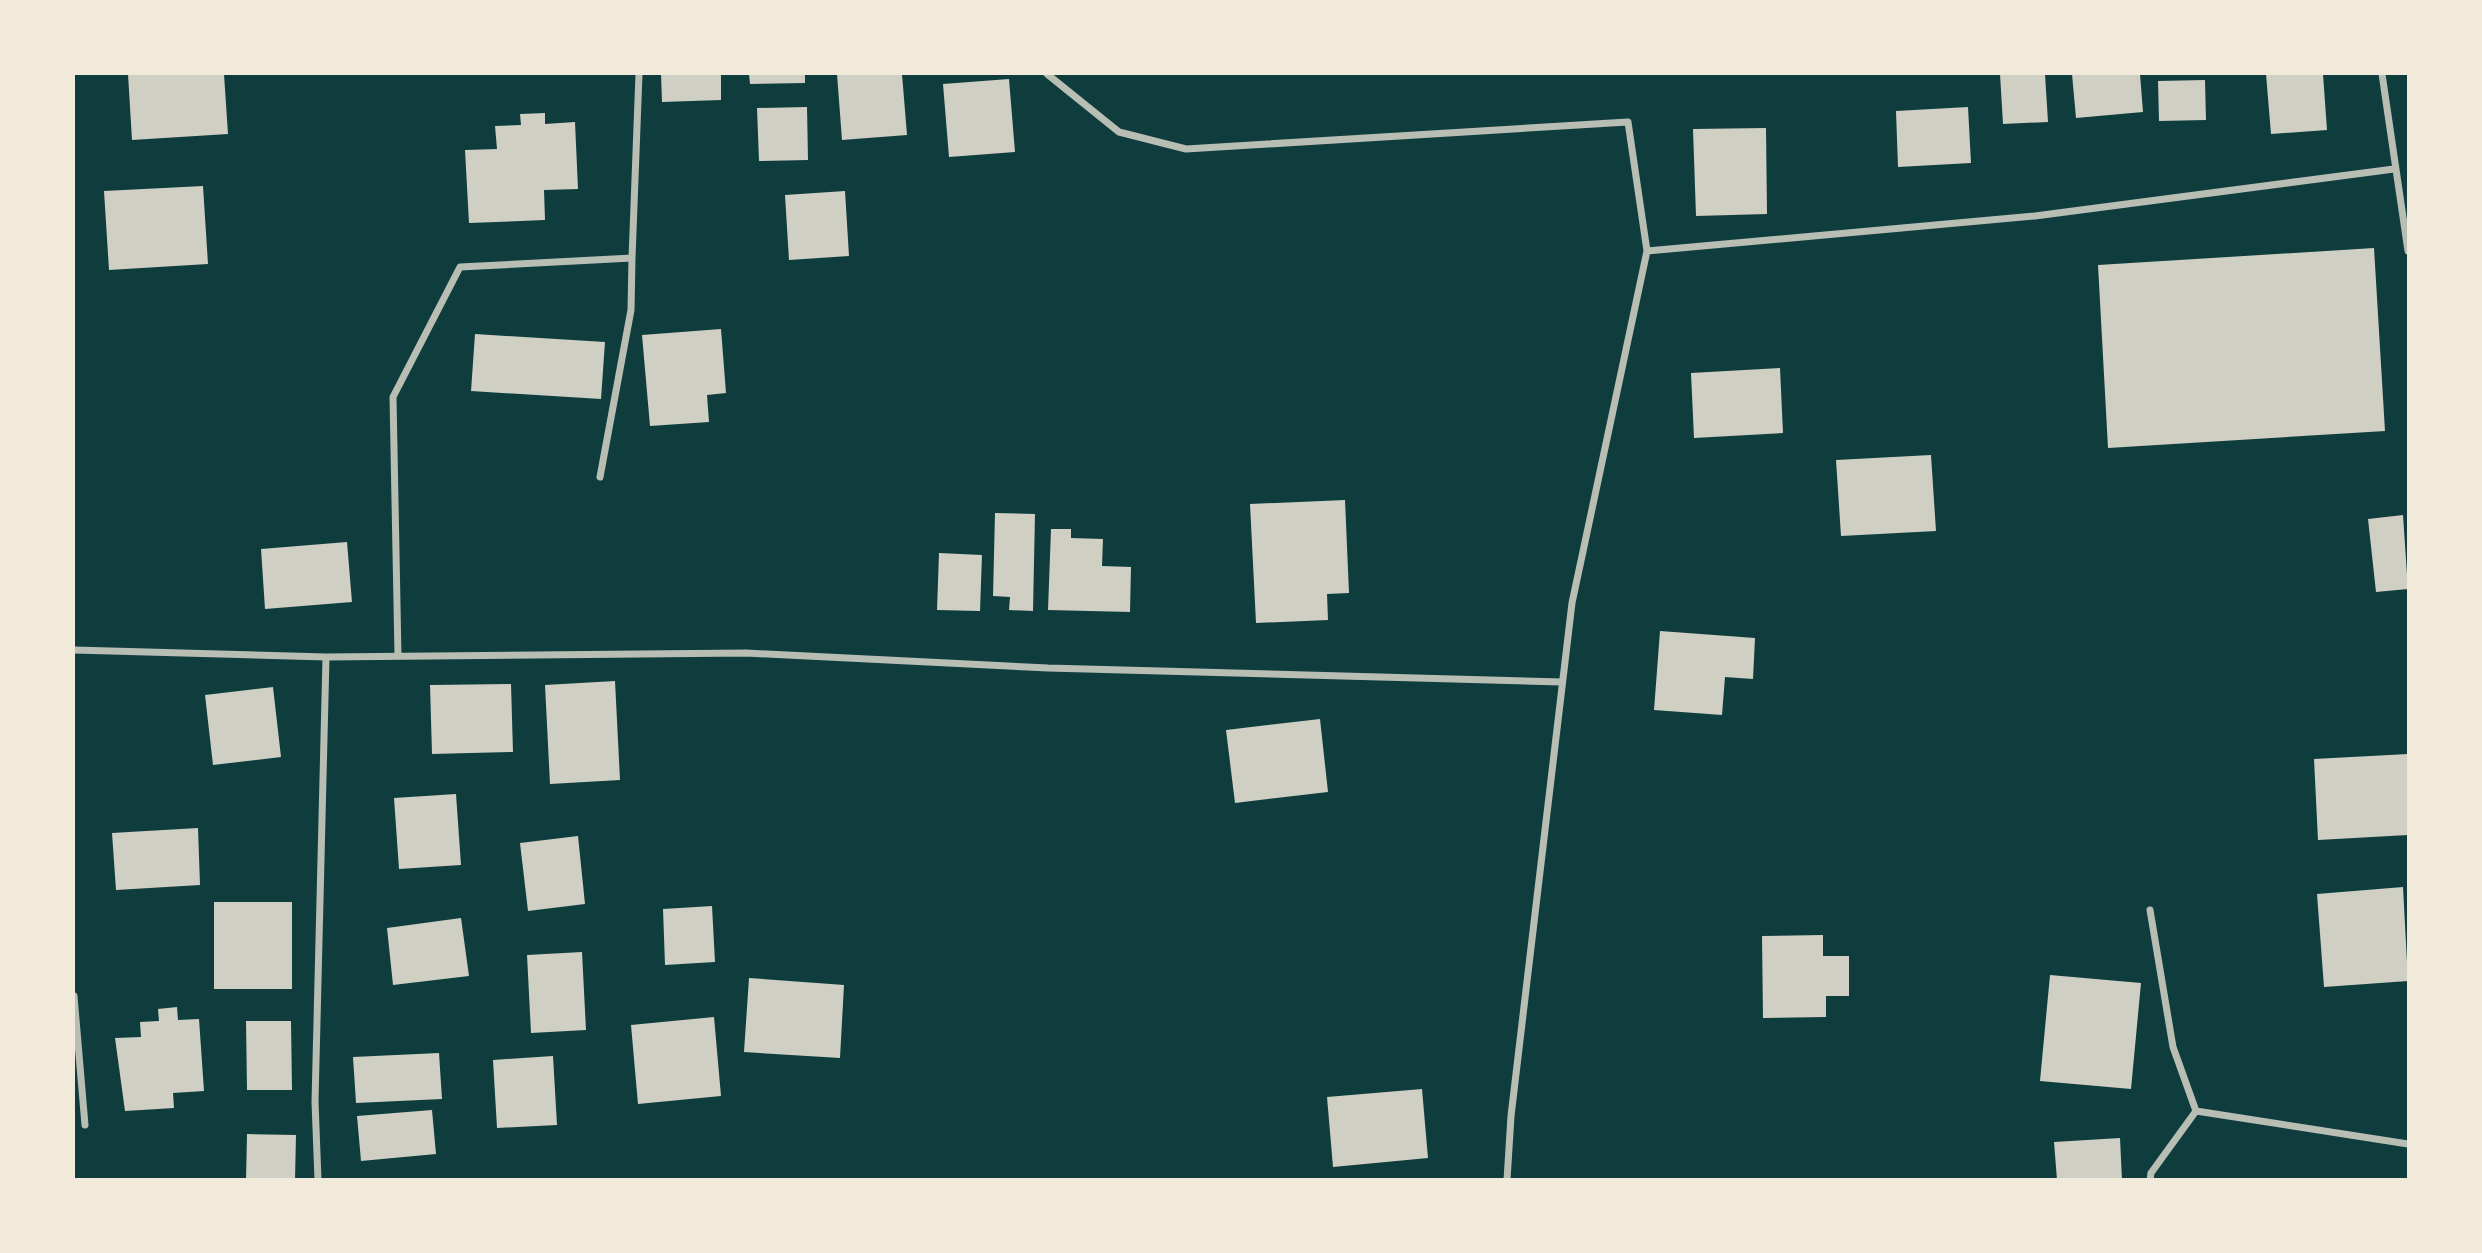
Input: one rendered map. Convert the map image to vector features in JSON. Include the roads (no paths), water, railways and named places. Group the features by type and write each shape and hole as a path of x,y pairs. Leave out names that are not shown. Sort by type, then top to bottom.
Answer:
{"street":[{"path":"600,477 631,310 639,74"},
{"path":"1047,74 1119,132 1186,149 1628,122 1647,251 1572,603 1511,1116 1507,1180"},
{"path":"2382,74 2394,169 2409,251"},
{"path":"1647,251 2035,216 2394,169"},
{"path":"398,656 393,397 460,267 632,258"},
{"path":"74,650 326,657 746,653 1048,668 1562,682"},
{"path":"318,1180 315,1102 326,657"},
{"path":"2150,910 2173,1047 2196,1111"},
{"path":"74,996 85,1125"},
{"path":"2196,1111 2409,1144"},
{"path":"2150,1180 2151,1173 2196,1111"}]}
